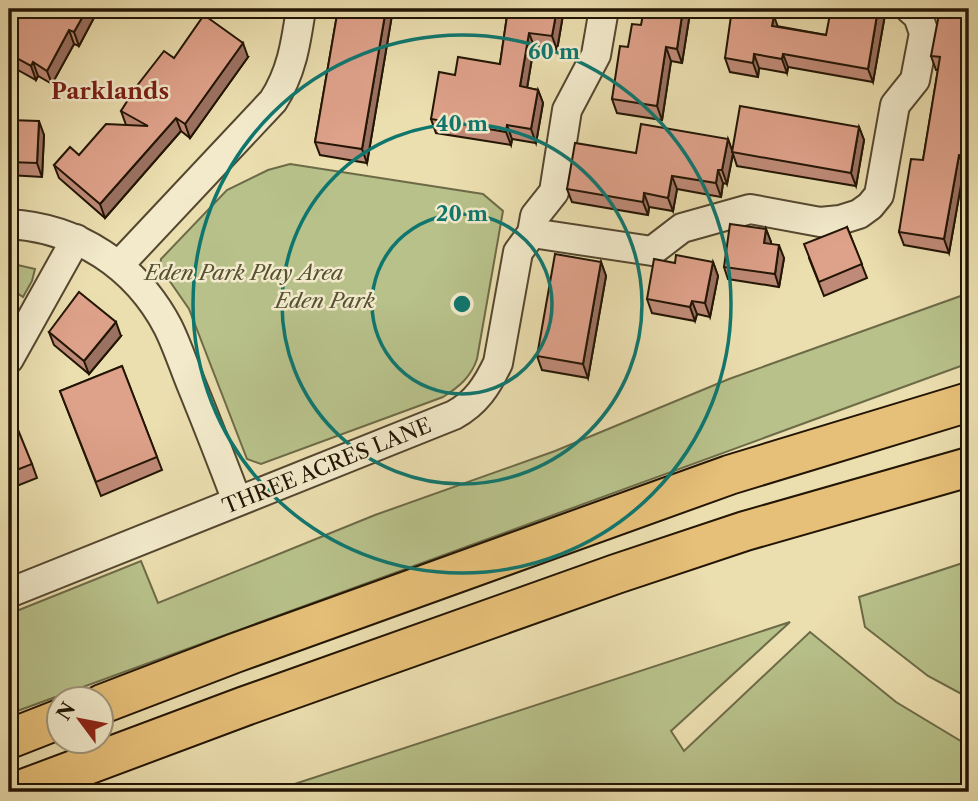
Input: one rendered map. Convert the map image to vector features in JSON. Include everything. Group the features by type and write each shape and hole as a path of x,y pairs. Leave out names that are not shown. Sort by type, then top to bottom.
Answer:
{"highway":[{"path":"116,699 729,475 969,402"},
{"path":"15,792 245,706 616,574 745,531 969,467"},
{"path":"9,739 46,724"}],"street":[{"path":"119,265 274,101 292,65 301,9"},
{"name":"THREE ACRES LANE","path":"9,593 454,415 477,399 498,363 518,252 532,233 535,216 554,192 567,110 596,55 604,9"},
{"path":"532,233 652,251 682,228 750,209 820,222 859,214 879,195 895,105 915,80 924,33 918,16 910,9"},
{"path":"9,224 49,230 76,239 119,265 146,292 169,328 237,501"},
{"path":"9,359 76,239"}],"green space":[{"name":"Eden Park","path":"290,164 483,194 503,211 477,359 464,381 443,397 261,464 247,459 189,309 160,267 161,259 227,190 268,170"},
{"path":"9,263 35,269 23,297 17,293 12,301 17,305 9,321"},
{"path":"969,293 969,363 86,686 46,686 46,700 9,714 9,614 141,561 158,603 375,515 555,451 729,379"},
{"path":"969,561 969,698 928,676 865,627 859,597"},
{"path":"790,622 671,731 684,751 810,632 896,702 969,746 969,792 270,792"}],"building":[{"path":"19,9 87,9 74,32 69,30 47,71 33,62 31,66 9,54 9,20 14,11 17,13"},
{"path":"338,9 386,9 362,149 315,142"},
{"path":"508,9 557,9 552,36 529,33 520,86 538,90 531,129 507,125 506,132 431,119 439,72 455,75 458,57 500,64"},
{"path":"644,9 683,9 677,49 666,47 657,106 612,99 620,46 628,47 632,24 641,25"},
{"path":"732,9 774,16 772,26 826,35 831,9 878,9 868,69 783,54 782,59 754,54 753,63 725,58"},
{"path":"940,9 969,14 969,64 966,81 969,81 969,156 959,155 944,239 899,232 911,159 923,160 940,57 931,56"},
{"path":"204,15 243,43 185,124 176,118 100,204 54,165 70,147 79,155 106,124 148,126 121,111 164,51 174,58"},
{"path":"740,106 859,127 851,173 732,152"},
{"path":"9,120 39,121 37,163 9,162"},
{"path":"641,124 728,139 722,170 718,170 716,183 672,176 668,198 644,193 643,202 567,189 575,143 636,153"},
{"path":"730,224 766,229 764,243 779,245 775,274 724,267"},
{"path":"847,227 862,264 819,282 804,244"},
{"path":"555,254 601,262 583,364 537,356"},
{"path":"676,255 713,262 705,303 692,301 690,307 647,299 654,259 675,263"},
{"path":"79,292 116,322 84,361 49,332"},
{"path":"122,366 157,457 96,482 60,391"},
{"path":"14,420 32,464 9,473 9,422"}],"district":[{"name":"Parklands","path":"110,91"}],"park label":[{"name":"Eden Park Play Area","path":"244,273"}]}
